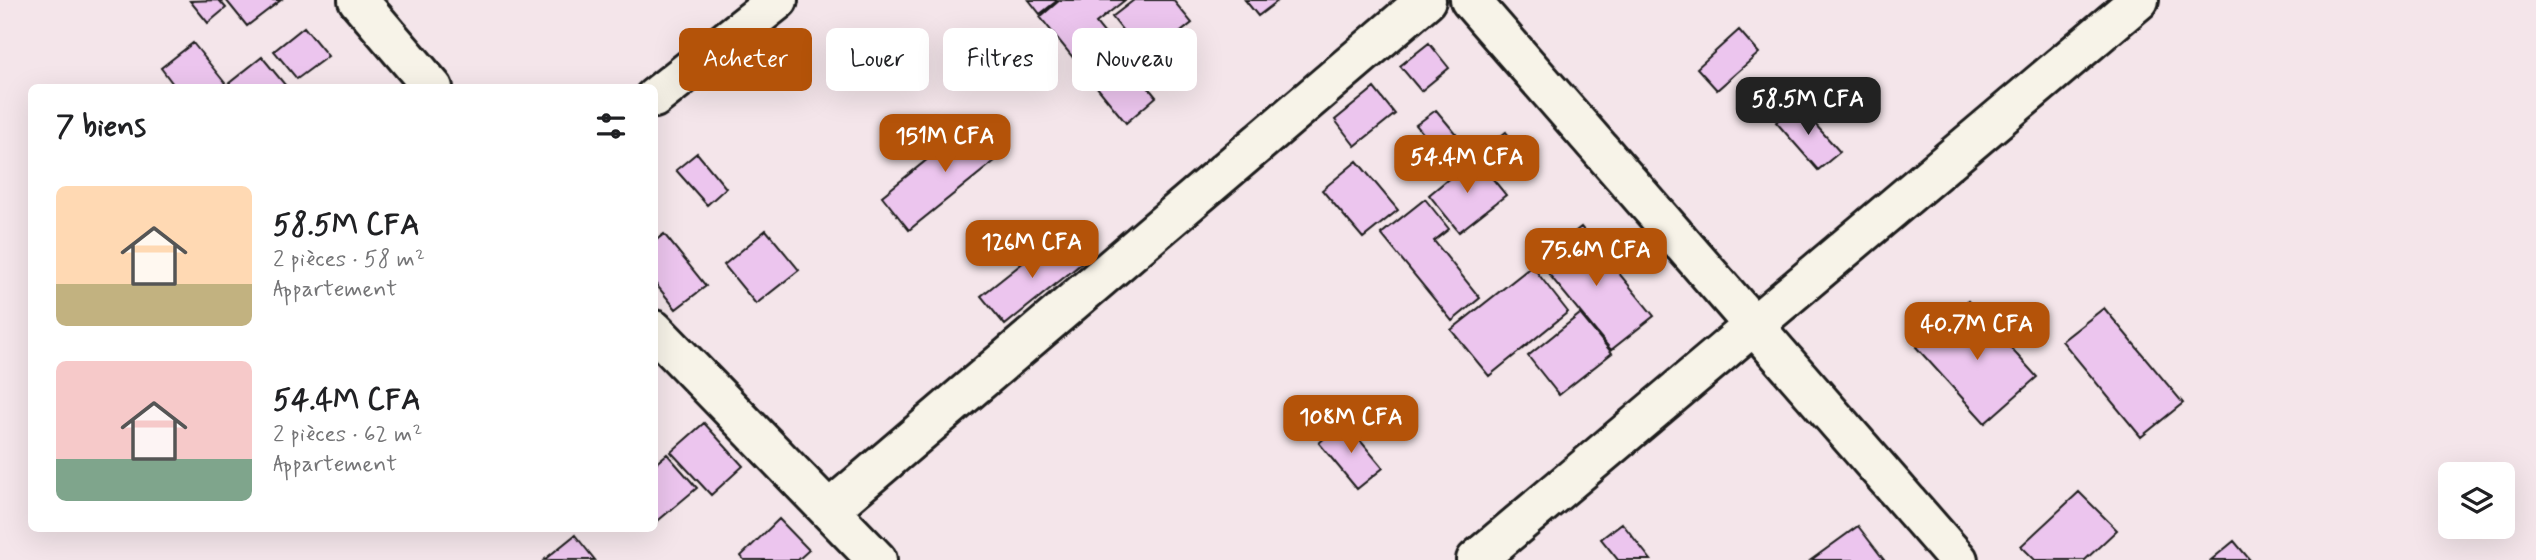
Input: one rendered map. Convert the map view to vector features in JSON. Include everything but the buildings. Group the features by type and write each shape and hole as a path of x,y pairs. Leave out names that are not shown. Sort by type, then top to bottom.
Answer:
{"street":[{"path":"358,0 430,84"},
{"path":"658,95 778,0"},
{"path":"829,510 1426,0"},
{"path":"1470,0 1958,560"},
{"path":"1476,560 2139,0"},
{"path":"658,334 877,560"}]}
